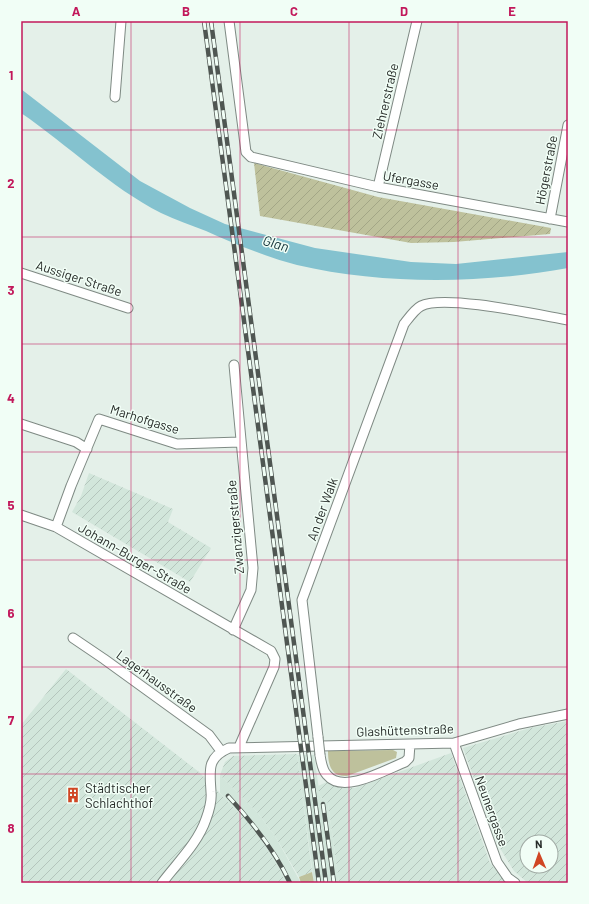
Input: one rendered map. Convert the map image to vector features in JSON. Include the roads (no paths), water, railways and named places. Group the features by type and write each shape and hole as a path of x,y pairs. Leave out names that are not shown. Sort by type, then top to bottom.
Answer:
{"street":[{"path":"115,97 121,21"},
{"name":"Ufergasse","path":"229,21 246,152 251,157 378,187 568,222"},
{"name":"Ziehrerstraße","path":"378,187 417,21"},
{"name":"Högerstraße","path":"550,219 568,125"},
{"name":"Aussiger Straße","path":"21,273 128,308"},
{"name":"An der Walk","path":"410,744 409,758 406,762 357,781 344,783 332,780 326,775 320,755 302,600 404,324 420,306 443,302 484,305 568,320"},
{"name":"Zwanzigerstraße","path":"233,630 251,590 253,568 240,442 234,365"},
{"name":"Marhofgasse","path":"87,449 99,419 176,444 240,442"},
{"path":"21,424 76,442 87,449 71,486 56,527"},
{"name":"Johann-Burger-Straße","path":"21,515 56,527 233,630"},
{"path":"162,883 198,836 206,820 211,803 210,766 222,751 229,748 239,747 276,659 270,652 233,630"},
{"name":"Lagerhausstraße","path":"73,638 209,735 222,751"},
{"name":"Glashüttenstraße","path":"239,747 454,743 519,724 568,714"},
{"name":"Neunergasse","path":"454,743 497,862 508,878 515,883"}],"water":[{"name":"Glan","path":"21,89 140,181 190,208 225,224 315,248 411,262 456,264 568,252 568,268 501,277 432,280 397,279 330,272 297,265 274,258 167,216 142,203 124,191 21,113"}],"railway":[{"path":"204,21 319,883"},
{"path":"211,21 326,883"},
{"path":"228,796 246,816 270,848 290,883"},
{"path":"323,804 334,883"}],"place":[{"name":"Städtischer Schlachthof","path":"73,795"}]}
